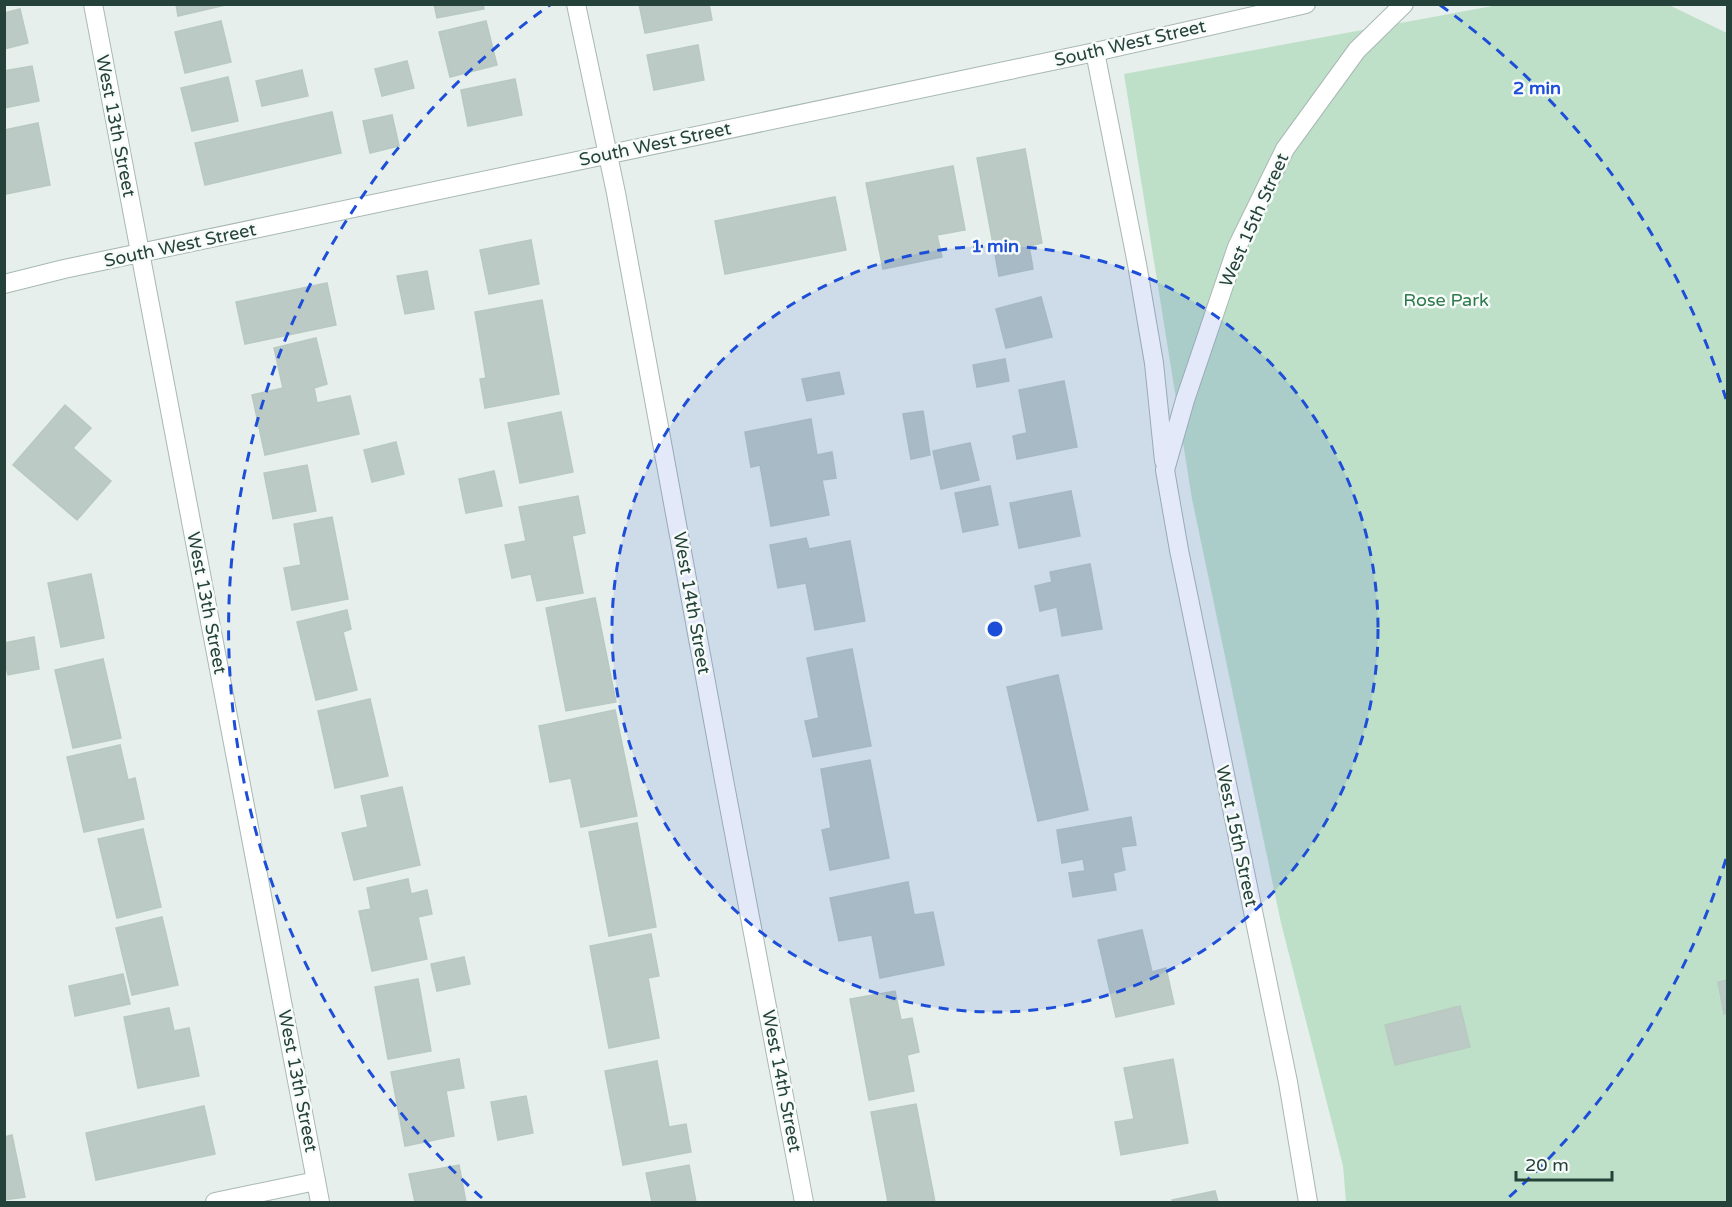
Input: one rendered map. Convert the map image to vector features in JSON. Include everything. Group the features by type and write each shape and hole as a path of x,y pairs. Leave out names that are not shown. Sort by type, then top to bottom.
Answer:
{"street":[{"name":"West 13th Street","path":"93,4 320,1203"},
{"name":"West 14th Street","path":"576,4 618,205 804,1203"},
{"name":"South West Street","path":"4,284 1306,4"},
{"name":"West 15th Street","path":"1165,470 1185,400 1237,247 1285,148 1357,50 1404,4"},
{"name":"West 15th Street","path":"1095,51 1152,352 1165,470 1179,550 1288,1082 1308,1203"},
{"path":"215,1203 316,1181"}],"green space":[{"name":"Rose Park","path":"1498,5 1669,5 1727,33 1727,1202 1346,1202 1343,1166 1281,923 1192,499 1124,74"}],"building":[{"path":"176,4 226,4 226,5 178,16"},
{"path":"434,4 483,4 484,9 437,18"},
{"path":"639,4 709,4 712,20 645,33"},
{"path":"20,9 28,43 4,49 4,13"},
{"path":"221,21 231,62 185,73 175,32"},
{"path":"486,21 497,65 450,77 439,32"},
{"path":"698,45 704,80 654,90 647,55"},
{"path":"407,61 414,88 382,96 375,69"},
{"path":"32,66 39,101 4,108 4,71"},
{"path":"302,70 308,96 262,106 256,81"},
{"path":"228,77 238,121 192,131 181,88"},
{"path":"515,79 522,115 468,126 461,90"},
{"path":"332,112 341,153 205,185 195,143"},
{"path":"392,115 399,146 370,153 363,121"},
{"path":"38,123 50,185 6,194 4,130"},
{"path":"1025,149 1042,243 1029,246 1033,269 999,276 977,158"},
{"path":"953,166 965,230 937,235 942,257 883,269 866,183"},
{"path":"835,197 846,250 725,274 715,221"},
{"path":"531,240 539,284 489,294 480,250"},
{"path":"427,271 434,309 405,314 397,276"},
{"path":"327,283 336,325 245,344 236,302"},
{"path":"1041,297 1052,337 1006,348 996,309"},
{"path":"542,300 559,394 485,408 480,379 486,378 475,312"},
{"path":"316,338 327,384 314,388 317,403 350,396 359,434 265,455 252,395 283,388 274,348"},
{"path":"1005,359 1009,381 977,387 973,365"},
{"path":"839,372 844,394 807,401 802,379"},
{"path":"1064,381 1077,447 1017,459 1013,436 1027,433 1019,390"},
{"path":"65,405 91,428 73,448 111,481 77,520 13,465"},
{"path":"923,411 930,455 911,459 903,414"},
{"path":"561,412 573,472 520,483 508,423"},
{"path":"811,419 817,455 832,452 836,478 822,480 829,515 771,526 760,465 751,467 745,432"},
{"path":"396,442 404,474 372,482 364,450"},
{"path":"970,443 979,480 941,489 933,451"},
{"path":"307,465 316,511 273,519 264,473"},
{"path":"494,471 502,506 466,513 459,479"},
{"path":"990,486 998,525 963,532 955,493"},
{"path":"1071,491 1080,536 1019,548 1010,503"},
{"path":"578,496 585,533 572,536 583,593 537,601 531,574 512,578 505,545 526,541 519,507"},
{"path":"332,517 348,599 292,610 284,568 301,565 294,524"},
{"path":"806,538 809,549 850,541 865,621 815,630 806,583 778,588 770,545"},
{"path":"1090,564 1102,629 1062,636 1057,607 1040,611 1035,586 1052,582 1050,572"},
{"path":"91,574 104,638 61,647 48,583"},
{"path":"595,598 616,702 566,711 546,608"},
{"path":"347,610 351,629 343,632 357,690 316,700 297,622"},
{"path":"34,637 39,669 8,675 4,658 4,643"},
{"path":"852,649 871,746 813,757 805,721 819,718 807,658"},
{"path":"103,659 121,738 73,748 55,670"},
{"path":"1058,675 1088,810 1038,821 1007,687"},
{"path":"370,699 388,776 335,788 318,711"},
{"path":"615,710 637,816 581,827 571,778 550,782 539,726"},
{"path":"120,745 128,780 135,778 144,819 84,832 67,757"},
{"path":"870,760 889,858 830,870 822,830 831,828 821,769"},
{"path":"402,787 420,865 354,880 342,833 368,827 361,796"},
{"path":"1131,817 1136,845 1121,847 1125,870 1113,873 1116,890 1073,897 1069,873 1085,871 1083,859 1062,863 1057,830"},
{"path":"637,823 656,927 609,936 589,832"},
{"path":"143,829 161,907 117,918 98,839"},
{"path":"408,879 411,894 427,890 432,914 418,917 427,959 372,971 359,911 371,909 367,888"},
{"path":"908,882 914,915 933,912 944,965 880,978 872,935 839,941 830,898"},
{"path":"162,917 178,985 132,995 116,928"},
{"path":"1142,930 1152,972 1166,968 1174,1004 1116,1017 1098,940"},
{"path":"651,934 659,976 648,978 659,1038 609,1048 590,946"},
{"path":"464,957 470,984 437,991 431,964"},
{"path":"123,974 130,1004 75,1016 69,986"},
{"path":"418,979 431,1051 388,1059 375,987"},
{"path":"1728,980 1728,1013 1724,1014 1718,982"},
{"path":"895,991 901,1020 912,1018 919,1052 907,1055 914,1091 869,1100 850,999"},
{"path":"1460,1006 1470,1047 1395,1065 1385,1025"},
{"path":"169,1008 174,1031 189,1028 199,1076 138,1088 124,1017"},
{"path":"459,1059 464,1088 446,1091 454,1136 405,1146 391,1072"},
{"path":"1173,1059 1188,1143 1121,1155 1115,1122 1134,1119 1124,1068"},
{"path":"657,1061 669,1127 686,1124 691,1152 623,1165 605,1071"},
{"path":"526,1096 533,1133 498,1140 491,1102"},
{"path":"916,1104 935,1202 888,1202 871,1112"},
{"path":"204,1106 215,1154 96,1180 86,1133"},
{"path":"12,1135 25,1197 4,1200 4,1137"},
{"path":"459,1165 466,1202 415,1202 409,1174"},
{"path":"689,1165 696,1202 652,1202 646,1173"},
{"path":"1215,1191 1218,1202 1173,1202 1172,1200"}]}
